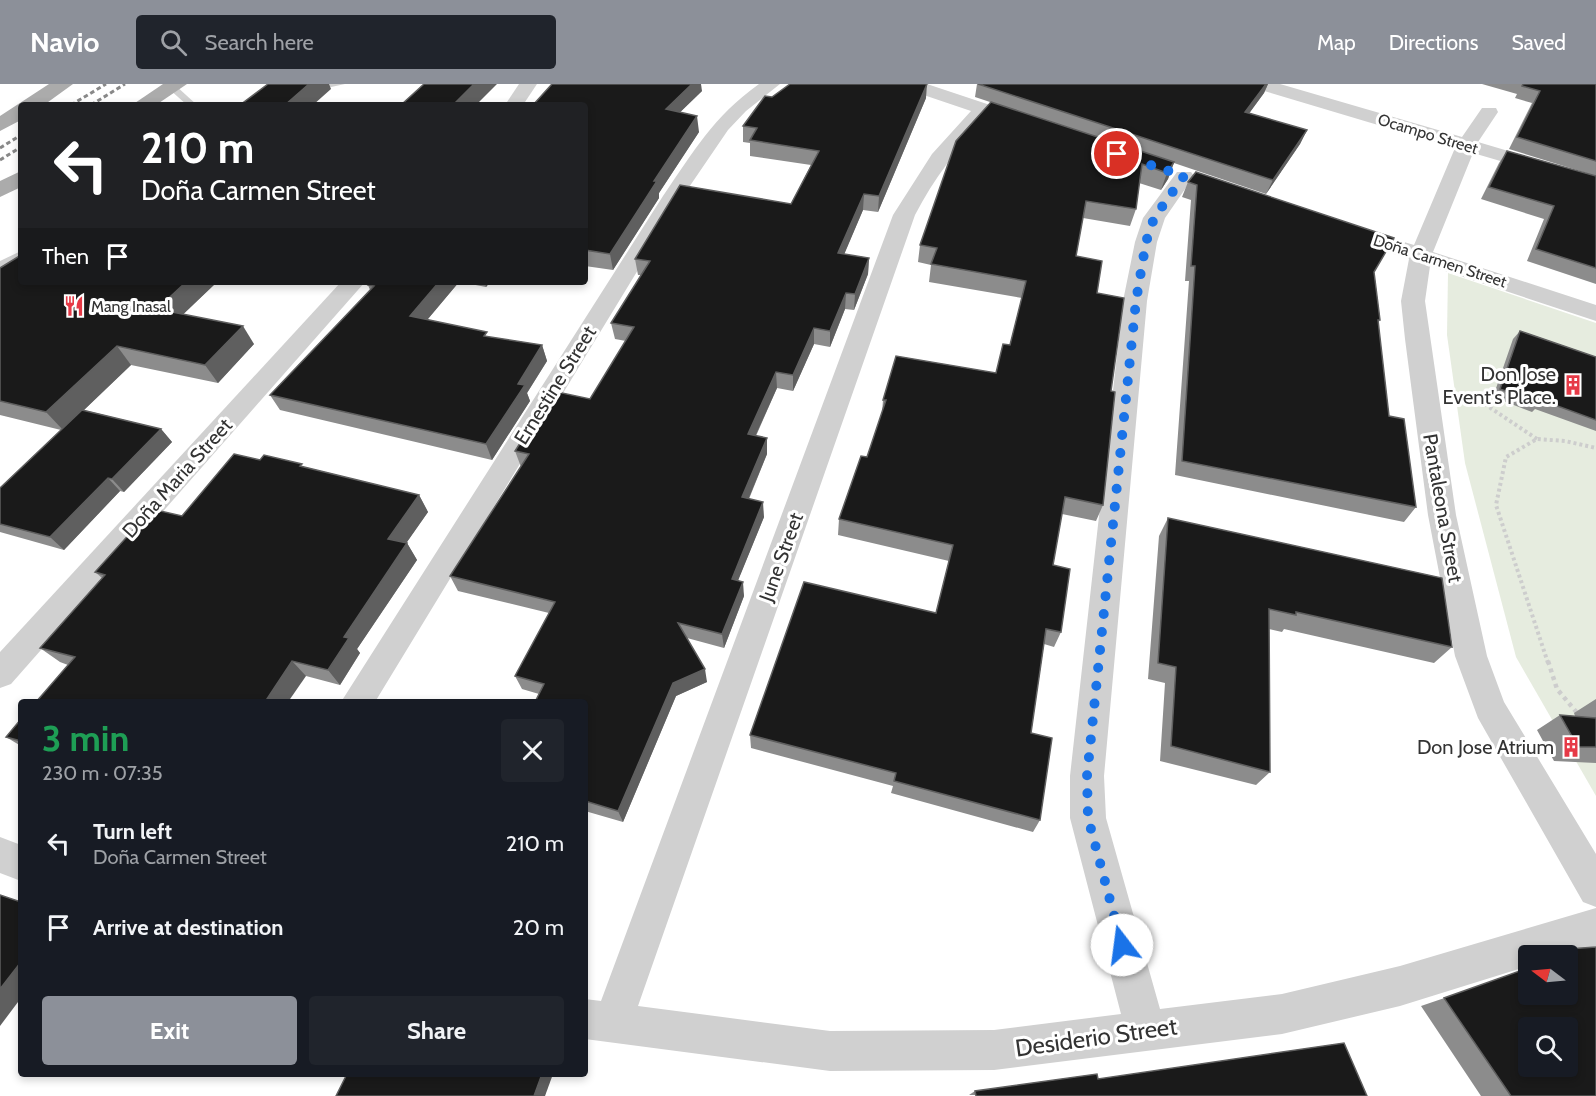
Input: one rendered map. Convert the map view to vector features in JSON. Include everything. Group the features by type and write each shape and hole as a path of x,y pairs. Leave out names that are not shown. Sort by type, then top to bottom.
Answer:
{"main road":[{"path":"35,102 63,84"},
{"path":"147,102 174,86"},
{"path":"0,125 18,113"},
{"path":"0,190 18,180"}],"street":[{"path":"516,102 528,84"},
{"name":"Ernestine Street","path":"359,699 673,195 721,126 739,107 771,84"},
{"path":"909,84 1017,120"},
{"name":"Ocampo Street","path":"1260,84 1596,183"},
{"name":"June Street","path":"598,1022 904,215 916,192 946,147 984,109"},
{"name":"Pantaleona Street","path":"1489,112 1466,146 1421,255 1413,301 1417,339 1442,515 1471,656 1490,708 1596,889"},
{"path":"1145,1029 1088,818 1087,776 1136,301 1146,242 1154,218 1184,176"},
{"name":"Doña Carmen Street","path":"1331,225 1596,313"},
{"name":"Doña Maria Street","path":"0,674 351,285"},
{"path":"0,855 18,862"},
{"name":"Desiderio Street","path":"598,1022 830,1051 994,1050 1145,1029 1282,1014 1400,986 1596,927"}],"lane":[{"path":"305,84 322,86 340,84"},
{"path":"174,86 189,102"},
{"path":"0,266 18,256"}],"path":[{"path":"1486,390 1480,401 1537,439 1565,441 1596,448"},
{"path":"1537,439 1506,457 1496,506 1557,689 1583,720"}],"shaded area":[{"path":"1448,273 1596,323 1596,796 1516,657 1465,463 1447,335"}],"building":[{"path":"268,84 309,84 288,102 244,102"},
{"path":"424,84 474,84 456,102 404,102"},
{"path":"552,84 692,84 666,109 697,116 610,254 588,250 588,102 536,102"},
{"path":"790,84 927,84 879,196 864,194 838,253 869,258 855,294 846,293 830,331 814,328 793,375 776,372 748,434 767,438 742,497 763,502 732,579 743,582 722,634 678,623 705,669 673,683 618,811 588,802 588,699 536,699 544,684 515,676 555,602 450,576 529,454 515,451 553,391 590,399 634,327 611,323 650,261 635,259 680,185 791,204 819,151 750,140 757,128 743,126 765,96 772,97"},
{"path":"978,84 1266,84 1245,112 1307,130 1273,180"},
{"path":"1523,84 1596,84 1596,161 1517,137 1540,91 1522,86"},
{"path":"991,102 1174,162 1167,173 1142,164 1136,209 1086,201 1076,256 1102,261 1097,293 1124,298 1111,391 1115,392 1103,505 1065,497 1053,565 1070,569 1061,632 1046,629 1031,733 1052,738 1040,820 894,781 896,773 750,735 804,582 936,613 953,545 839,519 861,456 867,457 886,400 883,400 896,356 996,373 1003,344 1010,345 1026,281 931,264 937,248 920,245 956,141"},
{"path":"1507,151 1596,176 1596,268 1536,249 1554,206 1489,187"},
{"path":"1196,172 1394,238 1374,272 1389,416 1404,419 1416,507 1182,461 1195,266 1191,266 1197,185 1188,182"},
{"path":"18,257 18,285 183,285 157,309 243,326 205,365 117,346 46,412 0,401 0,268"},
{"path":"368,285 436,285 410,316 487,332 484,336 542,345 518,384 525,385 486,444 270,395 374,286"},
{"path":"1520,331 1596,357 1596,420 1541,400 1540,403 1500,389"},
{"path":"82,410 161,429 112,479 108,478 50,537 0,524 0,488"},
{"path":"234,454 260,460 264,455 419,495 388,539 407,543 344,637 349,638 328,670 292,661 267,699 39,699 75,657 40,648 105,575 95,572 152,509 182,516"},
{"path":"1168,518 1442,578 1452,647 1296,612 1296,615 1269,609 1270,772 1171,746 1176,667 1158,663"},
{"path":"1560,715 1596,718 1596,747 1578,747"},
{"path":"18,723 18,740 6,737"},
{"path":"0,895 18,901 18,966 0,989"},
{"path":"1596,947 1596,1096 1511,1096 1444,998 1518,972 1518,1005 1578,1005 1578,948"},
{"path":"1344,1043 1367,1096 976,1096 975,1091 1097,1074 1098,1079"},
{"path":"346,1077 541,1077 534,1096 336,1096"}],"railway":[{"path":"76,102 106,84"},
{"path":"96,102 125,84"},
{"path":"0,148 18,137"},
{"path":"0,160 18,149"}],"place":[{"name":"Mang Inasal","path":"74,306"},
{"name":"Don Jose Event's Place.","path":"1573,385"},
{"name":"Don Jose Atrium","path":"1571,747"}],"route":[{"path":"1117,154 1184,176 1154,218 1146,242 1136,301 1087,776 1088,818 1122,945"}]}
